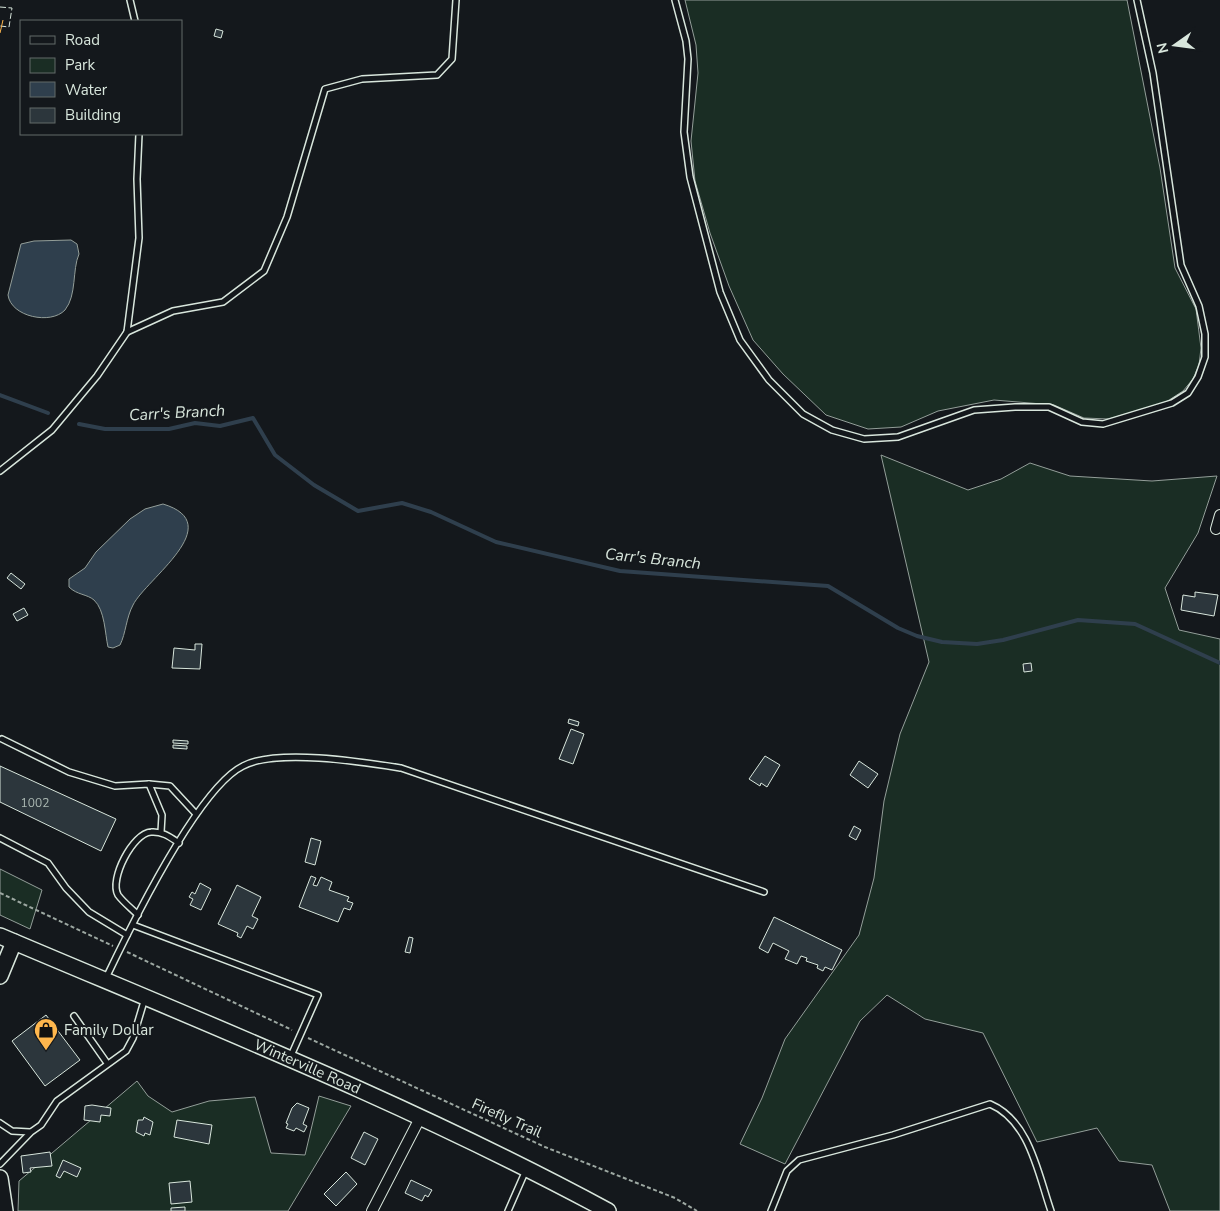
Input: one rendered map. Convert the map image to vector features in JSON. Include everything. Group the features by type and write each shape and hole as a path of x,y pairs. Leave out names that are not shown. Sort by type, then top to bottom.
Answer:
{"street":[{"path":"1216,529 1220,515"},
{"name":"Winterville Road","path":"0,936 106,978 290,1058 526,1169 592,1207 608,1211"},
{"path":"0,976 14,942"},
{"path":"372,1211 420,1118"},
{"path":"0,1178 3,1202"}],"lane":[{"path":"130,0 136,20"},
{"path":"127,332 173,311 224,302 264,271 287,217 325,89 362,79 437,75 452,59 456,0"},
{"path":"675,0 686,41 688,59 684,132 690,177 720,292 740,340 769,380 803,414 832,430 864,439 898,438 974,410 1015,406 1049,408 1082,422 1103,424 1172,403 1188,393 1198,377 1205,357 1205,334 1199,306 1181,265 1153,73 1136,0"},
{"path":"0,471 52,430 97,376 127,332 139,238 137,179 139,135"},
{"path":"2,739 69,772 115,786 149,784 170,786 196,814"},
{"path":"106,978 132,925 196,814 221,784 243,766 270,759 340,758 401,768 764,892"},
{"path":"149,784 162,815 161,832"},
{"path":"138,915 118,895 115,882 124,860 138,836 149,832 161,832 179,843"},
{"path":"0,838 48,863 66,888 90,912 127,936"},
{"path":"132,925 318,995 290,1058"},
{"path":"0,1164 49,1116 57,1100 126,1051 133,1038 146,995"},
{"path":"74,1016 107,1063"},
{"path":"771,1211 788,1171 799,1160 893,1135 990,1104 1002,1109 1012,1118 1024,1136 1051,1211"},
{"path":"0,1123 12,1131 31,1132"},
{"path":"510,1210 526,1169"}],"path":[{"path":"0,893 107,944"},
{"path":"143,961 292,1030"},
{"name":"Firefly Trail","path":"310,1039 536,1144 675,1198 697,1211"}],"green space":[{"path":"685,0 1127,0 1160,168 1175,268 1196,309 1201,348 1199,365 1193,379 1183,391 1166,402 1109,419 1084,418 1054,405 994,400 938,411 901,427 868,429 826,415 783,374 753,340 729,286 710,233 695,181 691,141 698,73 696,45"},
{"path":"881,455 968,490 1001,479 1030,463 1070,476 1152,481 1217,476 1198,533 1165,588 1179,630 1220,639 1220,1211 1170,1211 1152,1165 1119,1161 1097,1128 1037,1142 983,1033 925,1019 887,995 860,1021 785,1164 740,1144 762,1098 785,1039 859,935 874,878 884,801 900,734 929,662"},
{"path":"0,869 42,890 30,929 0,915"},
{"path":"137,1081 148,1096 172,1112 209,1101 255,1097 271,1153 305,1155 319,1096 351,1106 288,1211 18,1211 19,1181"}],"water":[{"path":"71,240 77,244 79,254 73,290 65,310 59,315 42,318 16,309 8,295 21,244 34,241"},
{"path":"163,504 181,513 188,525 186,538 178,552 133,605 120,645 113,648 108,647 98,604 91,598 75,592 69,587 69,579 85,568 96,552 130,519 145,509"}],"building":[{"path":"216,29 223,31 221,38 214,36"},
{"path":"11,573 25,584 21,589 7,578"},
{"path":"1195,592 1218,595 1214,616 1181,610 1183,595 1195,597"},
{"path":"24,608 28,615 17,621 13,614"},
{"path":"195,644 202,644 200,669 172,668 174,648 195,650"},
{"path":"1031,663 1032,671 1024,672 1023,664"},
{"path":"569,719 579,722 578,726 568,723"},
{"path":"571,729 584,734 573,764 559,759"},
{"path":"173,740 188,741 188,744 173,743"},
{"path":"173,745 187,746 187,749 173,748"},
{"path":"765,756 780,765 767,787 761,783 760,786 749,779"},
{"path":"859,761 878,774 868,788 850,775"},
{"path":"0,766 116,819 101,851 0,802"},
{"path":"854,826 861,830 856,840 849,836"},
{"path":"311,838 321,841 315,865 305,862"},
{"path":"311,876 316,878 313,885 317,886 321,877 332,882 329,890 349,897 347,901 353,903 350,910 344,908 338,922 299,907"},
{"path":"200,883 211,889 201,910 190,905 193,899 189,897 192,892 195,894"},
{"path":"237,885 261,897 252,916 258,919 253,929 247,926 241,938 237,936 238,933 218,924"},
{"path":"774,917 842,950 832,970 825,967 823,971 817,968 818,965 806,961 807,958 801,956 797,964 785,959 789,951 773,943 768,953 759,948"},
{"path":"409,937 413,938 410,953 405,952"},
{"name":"Family Dollar","path":"46,1015 80,1060 45,1086 12,1041"},
{"path":"297,1103 309,1108 303,1124 307,1126 304,1132 296,1128 294,1131 286,1128 292,1108"},
{"path":"92,1105 111,1108 110,1116 101,1115 100,1122 84,1120 85,1106"},
{"path":"144,1117 153,1122 150,1135 145,1133 144,1136 136,1132 138,1120 143,1120"},
{"path":"177,1120 212,1125 209,1144 174,1137"},
{"path":"364,1132 378,1139 365,1165 351,1158"},
{"path":"50,1152 52,1166 30,1168 31,1172 23,1173 21,1156"},
{"path":"63,1160 81,1168 77,1177 64,1171 60,1178 56,1176"},
{"path":"346,1172 357,1184 336,1206 324,1194"},
{"path":"411,1180 432,1190 428,1197 425,1195 422,1201 405,1193"},
{"path":"190,1181 192,1202 171,1204 169,1183"},
{"path":"185,1207 185,1211 171,1211 171,1208"}],"waterway":[{"name":"Carr's Branch","path":"0,395 48,413"},
{"name":"Carr's Branch","path":"79,424 105,429 169,429 195,423 220,426 253,418 275,455 314,485 358,511 402,503 431,512 496,542 620,571 828,586 898,628 917,636 942,642 977,644 1003,640 1078,620 1135,624 1220,663"}],"fence":[{"path":"0,7 12,8 9,27 0,26"}],"power":[{"path":"0,33 3,20"}],"place":[{"name":"Family Dollar","path":"46,1051"}]}
